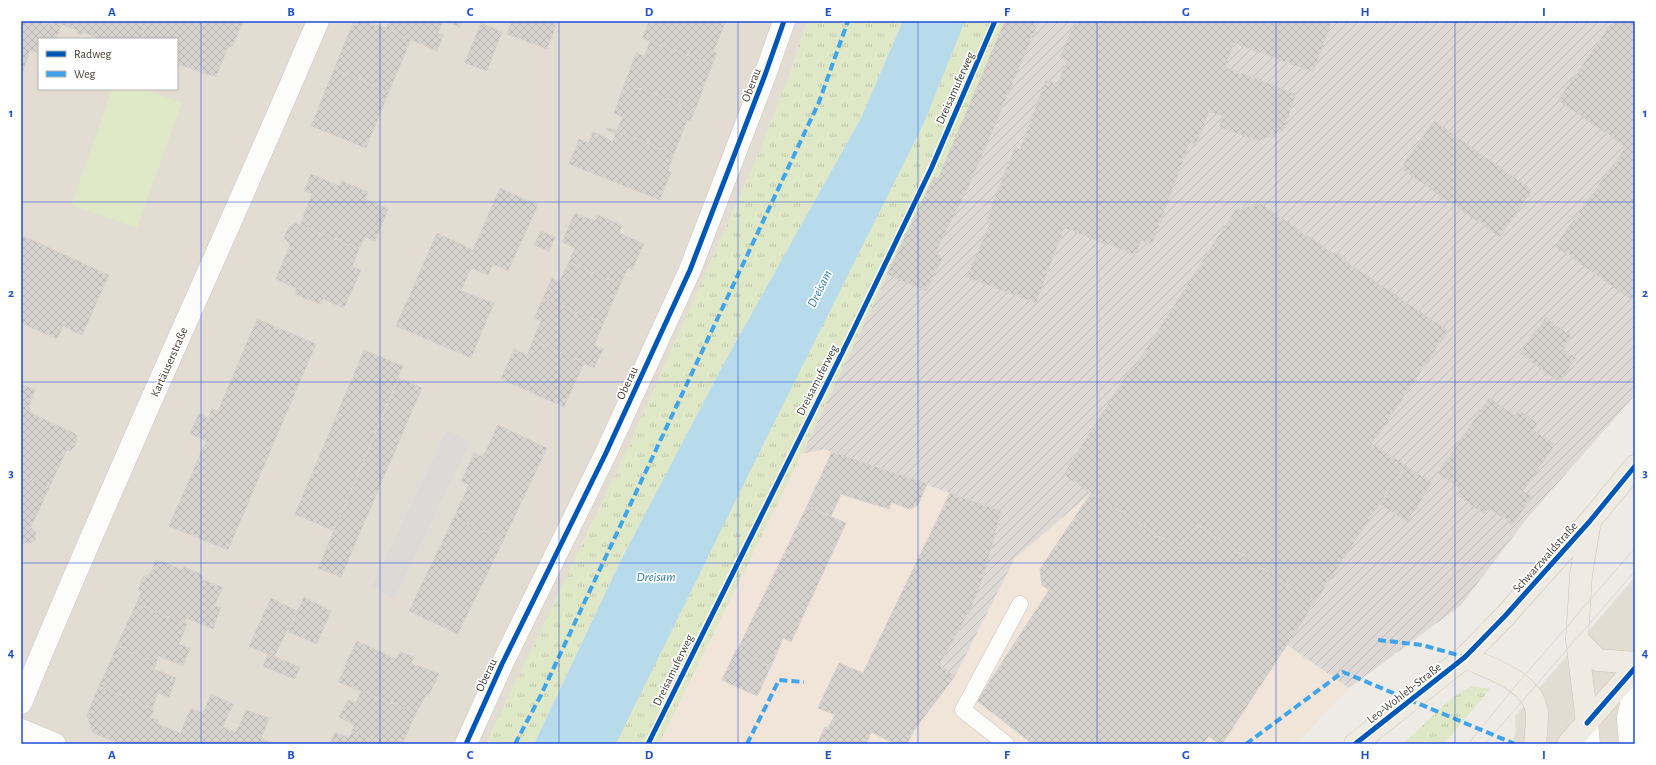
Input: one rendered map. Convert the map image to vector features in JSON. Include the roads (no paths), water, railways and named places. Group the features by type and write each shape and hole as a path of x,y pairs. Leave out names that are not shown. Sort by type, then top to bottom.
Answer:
{"main road":[{"name":"Schwarzwaldstraße","path":"1465,657 1505,616 1590,521 1635,466"},
{"path":"1588,734 1577,639 1581,575 1590,521"},
{"path":"1577,639 1598,660 1635,663"},
{"path":"1465,657 1518,683 1529,692 1537,712 1535,744"},
{"name":"Leo-Wohleb-Straße","path":"1355,744 1465,657"},
{"path":"1568,744 1588,734 1635,668"}],"street":[{"name":"Kartäuserstraße","path":"21,703 57,615 274,125 318,21"},
{"name":"Oberau","path":"466,744 502,664 605,455 690,270 765,75 784,21"},
{"path":"1630,744 1628,718 1635,684"},
{"path":"21,730 55,744"}],"lane":[{"path":"1006,744 963,710 1020,604"}],"water":[{"name":"Dreisam","path":"903,21 965,21 924,123 616,744 534,744 621,560 723,365 861,118"}],"tram line":[{"path":"1468,744 1518,683 1635,548"},
{"path":"1485,744 1635,571"}]}
